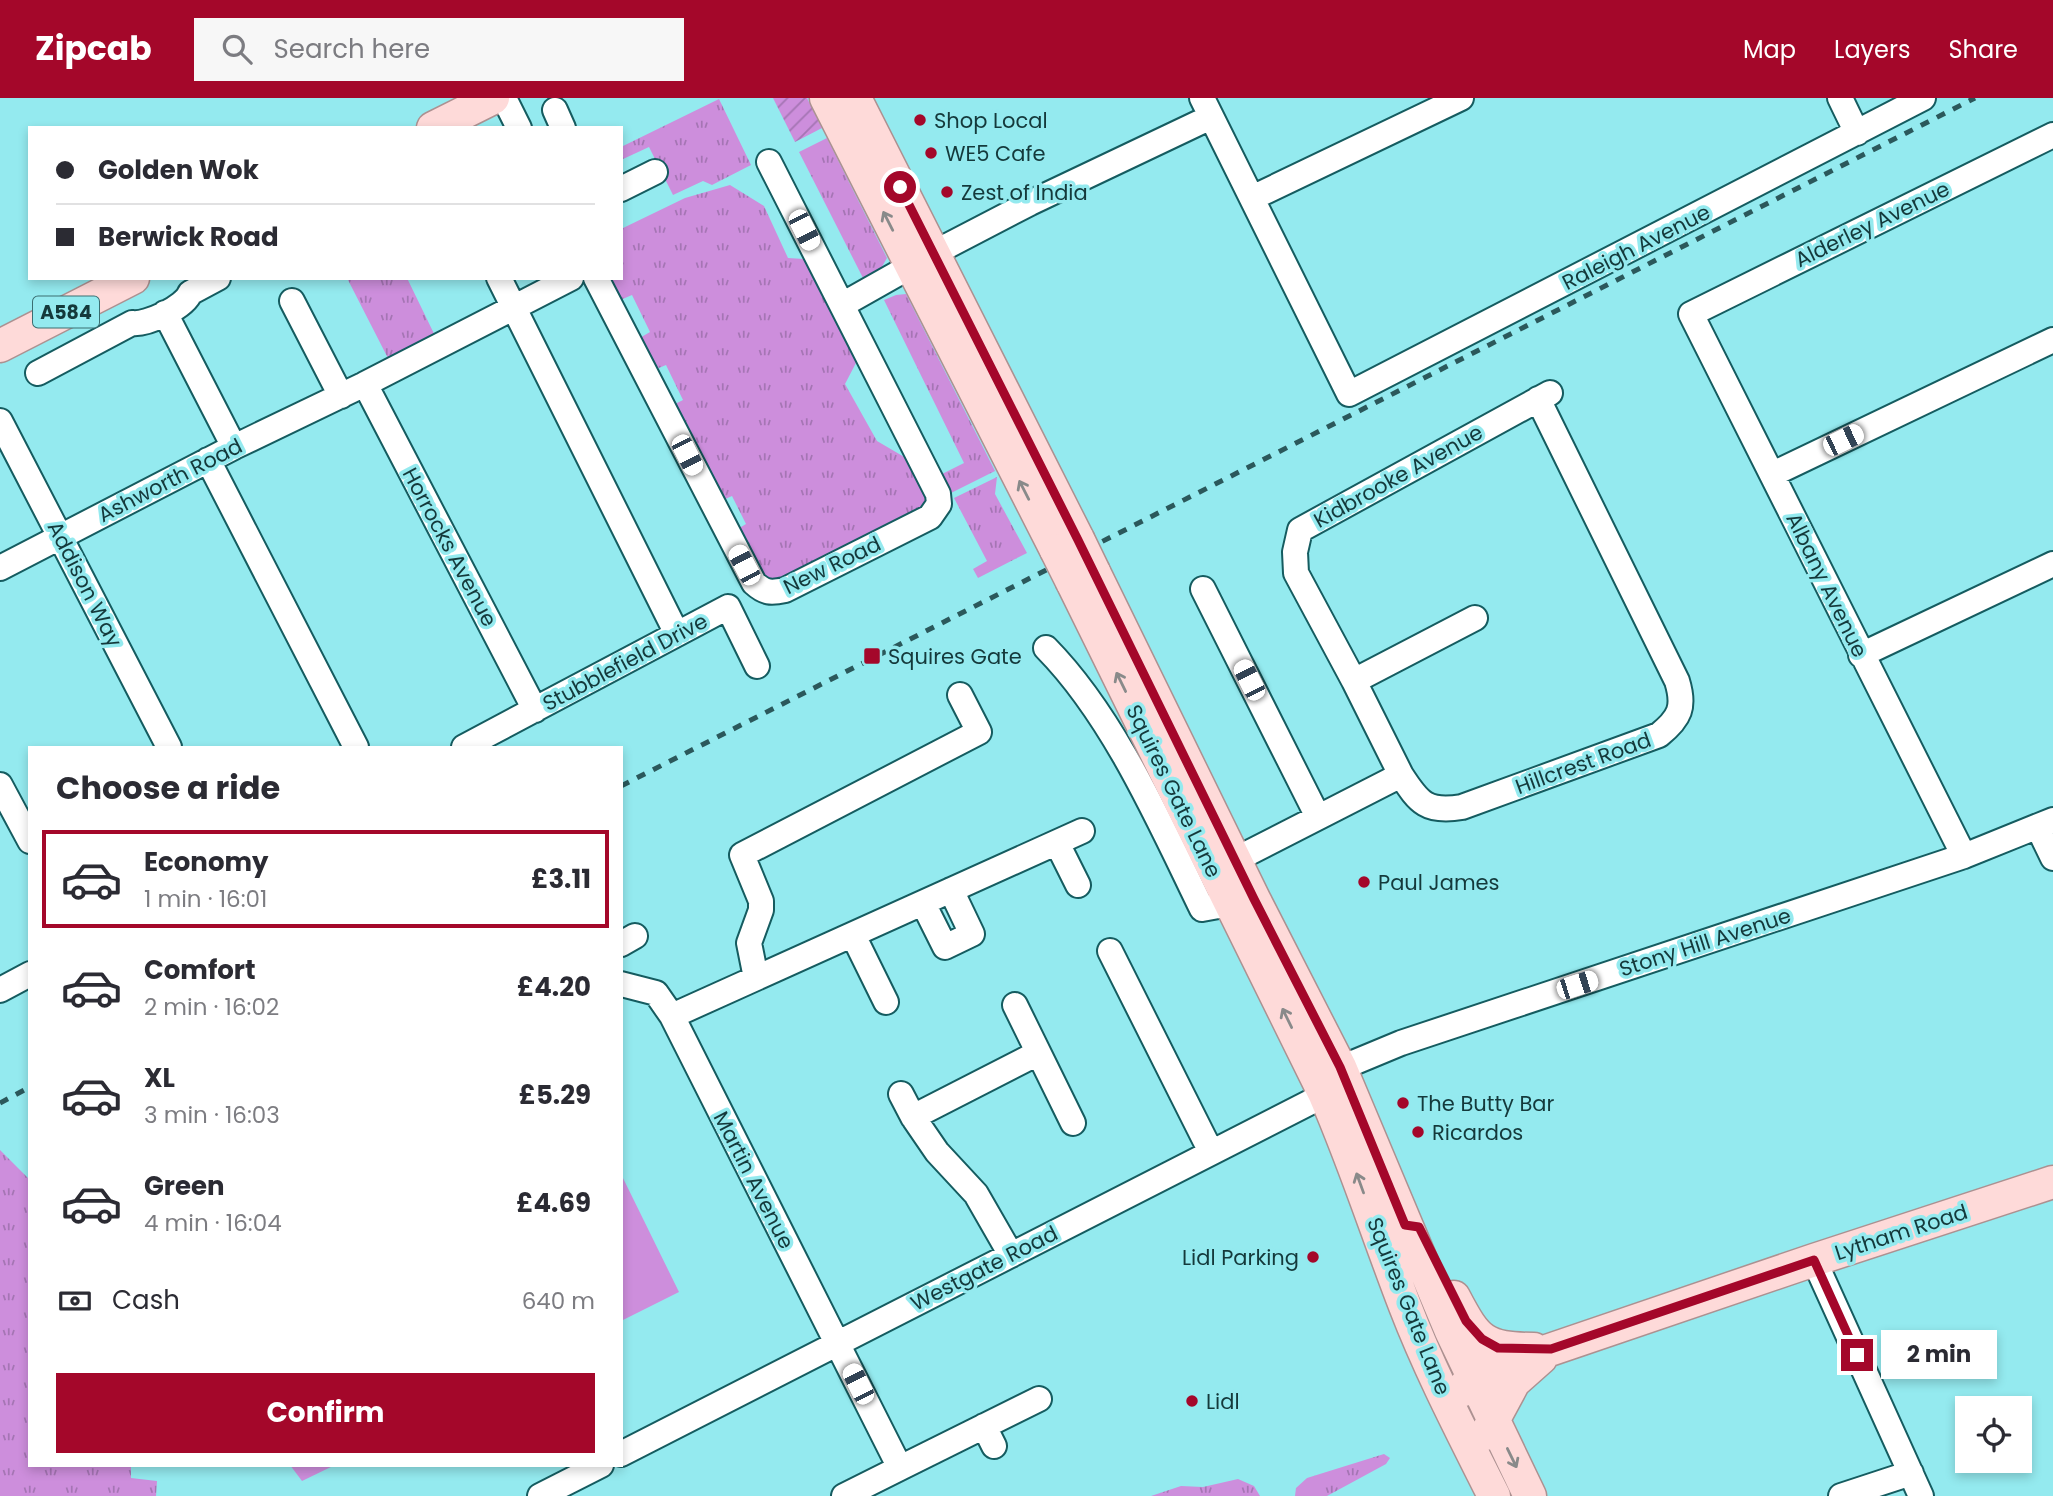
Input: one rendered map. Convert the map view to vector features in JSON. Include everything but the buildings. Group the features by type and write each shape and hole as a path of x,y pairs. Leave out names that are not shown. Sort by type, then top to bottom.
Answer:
{"main road":[{"path":"437,126 493,98"},
{"name":"Squires Gate Lane","path":"837,99 1067,545 1242,902 1405,1225 1493,1421 1530,1496"},
{"name":"A584","path":"0,346 129,280"},
{"name":"Squires Gate Lane","path":"1332,1081 1349,1152 1406,1309 1449,1406 1494,1496"},
{"name":"Lytham Road","path":"1473,1376 2053,1182"},
{"path":"1405,1225 1419,1227 1466,1321 1482,1339 1498,1348 1551,1349"},
{"name":"Lytham Road","path":"1474,1456 1514,1381 1551,1349"},
{"path":"1449,1406 1473,1376"}],"street":[{"path":"504,98 518,126"},
{"path":"842,305 1206,107 1252,198 1461,98"},
{"path":"1840,98 1857,133"},
{"name":"Raleigh Avenue","path":"1252,198 1349,394 1923,98"},
{"name":"Alderley Avenue","path":"1691,314 2053,135"},
{"name":"New Road","path":"597,280 754,583 770,594 785,590 930,517 939,504 938,494 769,162"},
{"path":"623,188 655,172"},
{"path":"38,373 132,323 139,324 165,313 188,299 190,293 214,280"},
{"path":"500,280 677,634"},
{"name":"Ashworth Road","path":"0,568 208,460 365,384 567,280"},
{"path":"292,300 341,396"},
{"path":"165,313 234,447"},
{"name":"Albany Avenue","path":"1691,314 1964,856"},
{"path":"1773,474 2053,340"},
{"name":"Horrocks Avenue","path":"365,384 535,710"},
{"name":"Kidbrooke Avenue","path":"1401,775 1296,573 1295,552 1300,530 1544,396"},
{"name":"Hillcrest Road","path":"1401,775 1415,798 1423,804 1438,810 1462,807 1659,735 1671,725 1680,711 1683,700 1677,681 1544,396"},
{"name":"Addison Way","path":"0,421 168,746"},
{"path":"208,460 355,746"},
{"path":"1861,655 2053,564"},
{"path":"1203,589 1318,817"},
{"name":"Stubblefield Drive","path":"466,746 728,607 757,666"},
{"path":"1354,681 1475,618"},
{"path":"1046,648 1065,667 1104,724 1150,803 1202,909 1242,902"},
{"path":"755,978 749,943 761,910 761,901 742,855 979,732 960,695"},
{"path":"1224,865 1401,775"},
{"path":"3,799 28,838"},
{"path":"2046,823 2053,858"},
{"name":"Stony Hill Avenue","path":"1332,1081 1401,1043 1964,856 2046,823"},
{"path":"672,1016 1082,831"},
{"path":"1057,843 1078,886"},
{"path":"923,903 945,947 972,934 951,890"},
{"path":"852,935 886,1002"},
{"path":"1110,951 1212,1152"},
{"path":"0,990 28,975"},
{"name":"Martin Avenue","path":"623,985 656,993 672,1016 900,1468"},
{"path":"1014,1005 1073,1123"},
{"path":"913,1117 1038,1053"},
{"name":"Westgate Road","path":"623,1453 1212,1152 1332,1081"},
{"path":"901,1094 937,1152 976,1194 1012,1255"},
{"path":"1814,1260 1922,1496"},
{"path":"844,1496 900,1468 989,1436 1039,1399"},
{"path":"540,1496 597,1467"},
{"path":"1841,1496 1910,1473"}],"green space":[{"path":"773,98 807,98 822,128 795,142"},
{"path":"719,99 751,165 712,185 703,181 673,195 649,147 623,159 623,146"},
{"path":"827,138 887,258 880,270 863,278 799,152"},
{"path":"730,185 764,206 788,258 804,259 857,361 845,384 877,441 906,458 929,506 777,581 764,581 736,530 746,524 732,496 721,501 671,406 683,400 666,365 654,370 638,339 650,332 632,295 618,301 608,280 623,280 623,228 685,198"},
{"path":"348,280 408,280 440,346 394,370"},
{"path":"906,294 995,471 951,493 942,474 964,463 884,300"},
{"path":"997,477 995,494 1027,553 978,578 973,569 987,561 954,498"},
{"path":"0,1150 28,1178 28,1467 131,1467 131,1478 157,1481 156,1496 0,1496"},
{"path":"623,1178 679,1292 623,1320"},
{"path":"1384,1454 1390,1458 1386,1464 1327,1496 1295,1496 1296,1488 1307,1478"},
{"path":"292,1467 331,1467 302,1481"},
{"path":"1238,1479 1254,1486 1260,1496 1151,1496 1181,1486 1203,1487"}],"railway":[{"path":"623,785 1975,98"},
{"path":"0,1103 28,1088"}],"place":[{"name":"Shop Local","path":"920,120"},
{"name":"WE5 Cafe","path":"931,153"},
{"name":"Zest of India","path":"947,192"},
{"name":"Squires Gate","path":"872,656"},
{"name":"Paul James","path":"1364,882"},
{"name":"The Butty Bar","path":"1403,1103"},
{"name":"Ricardos","path":"1418,1132"},
{"name":"Lidl Parking","path":"1313,1257"},
{"name":"Lidl","path":"1192,1401"}],"route":[{"path":"900,187 1340,1067 1405,1225 1419,1227 1466,1321 1474,1331 1498,1348 1551,1349 1814,1260 1857,1355"}]}
